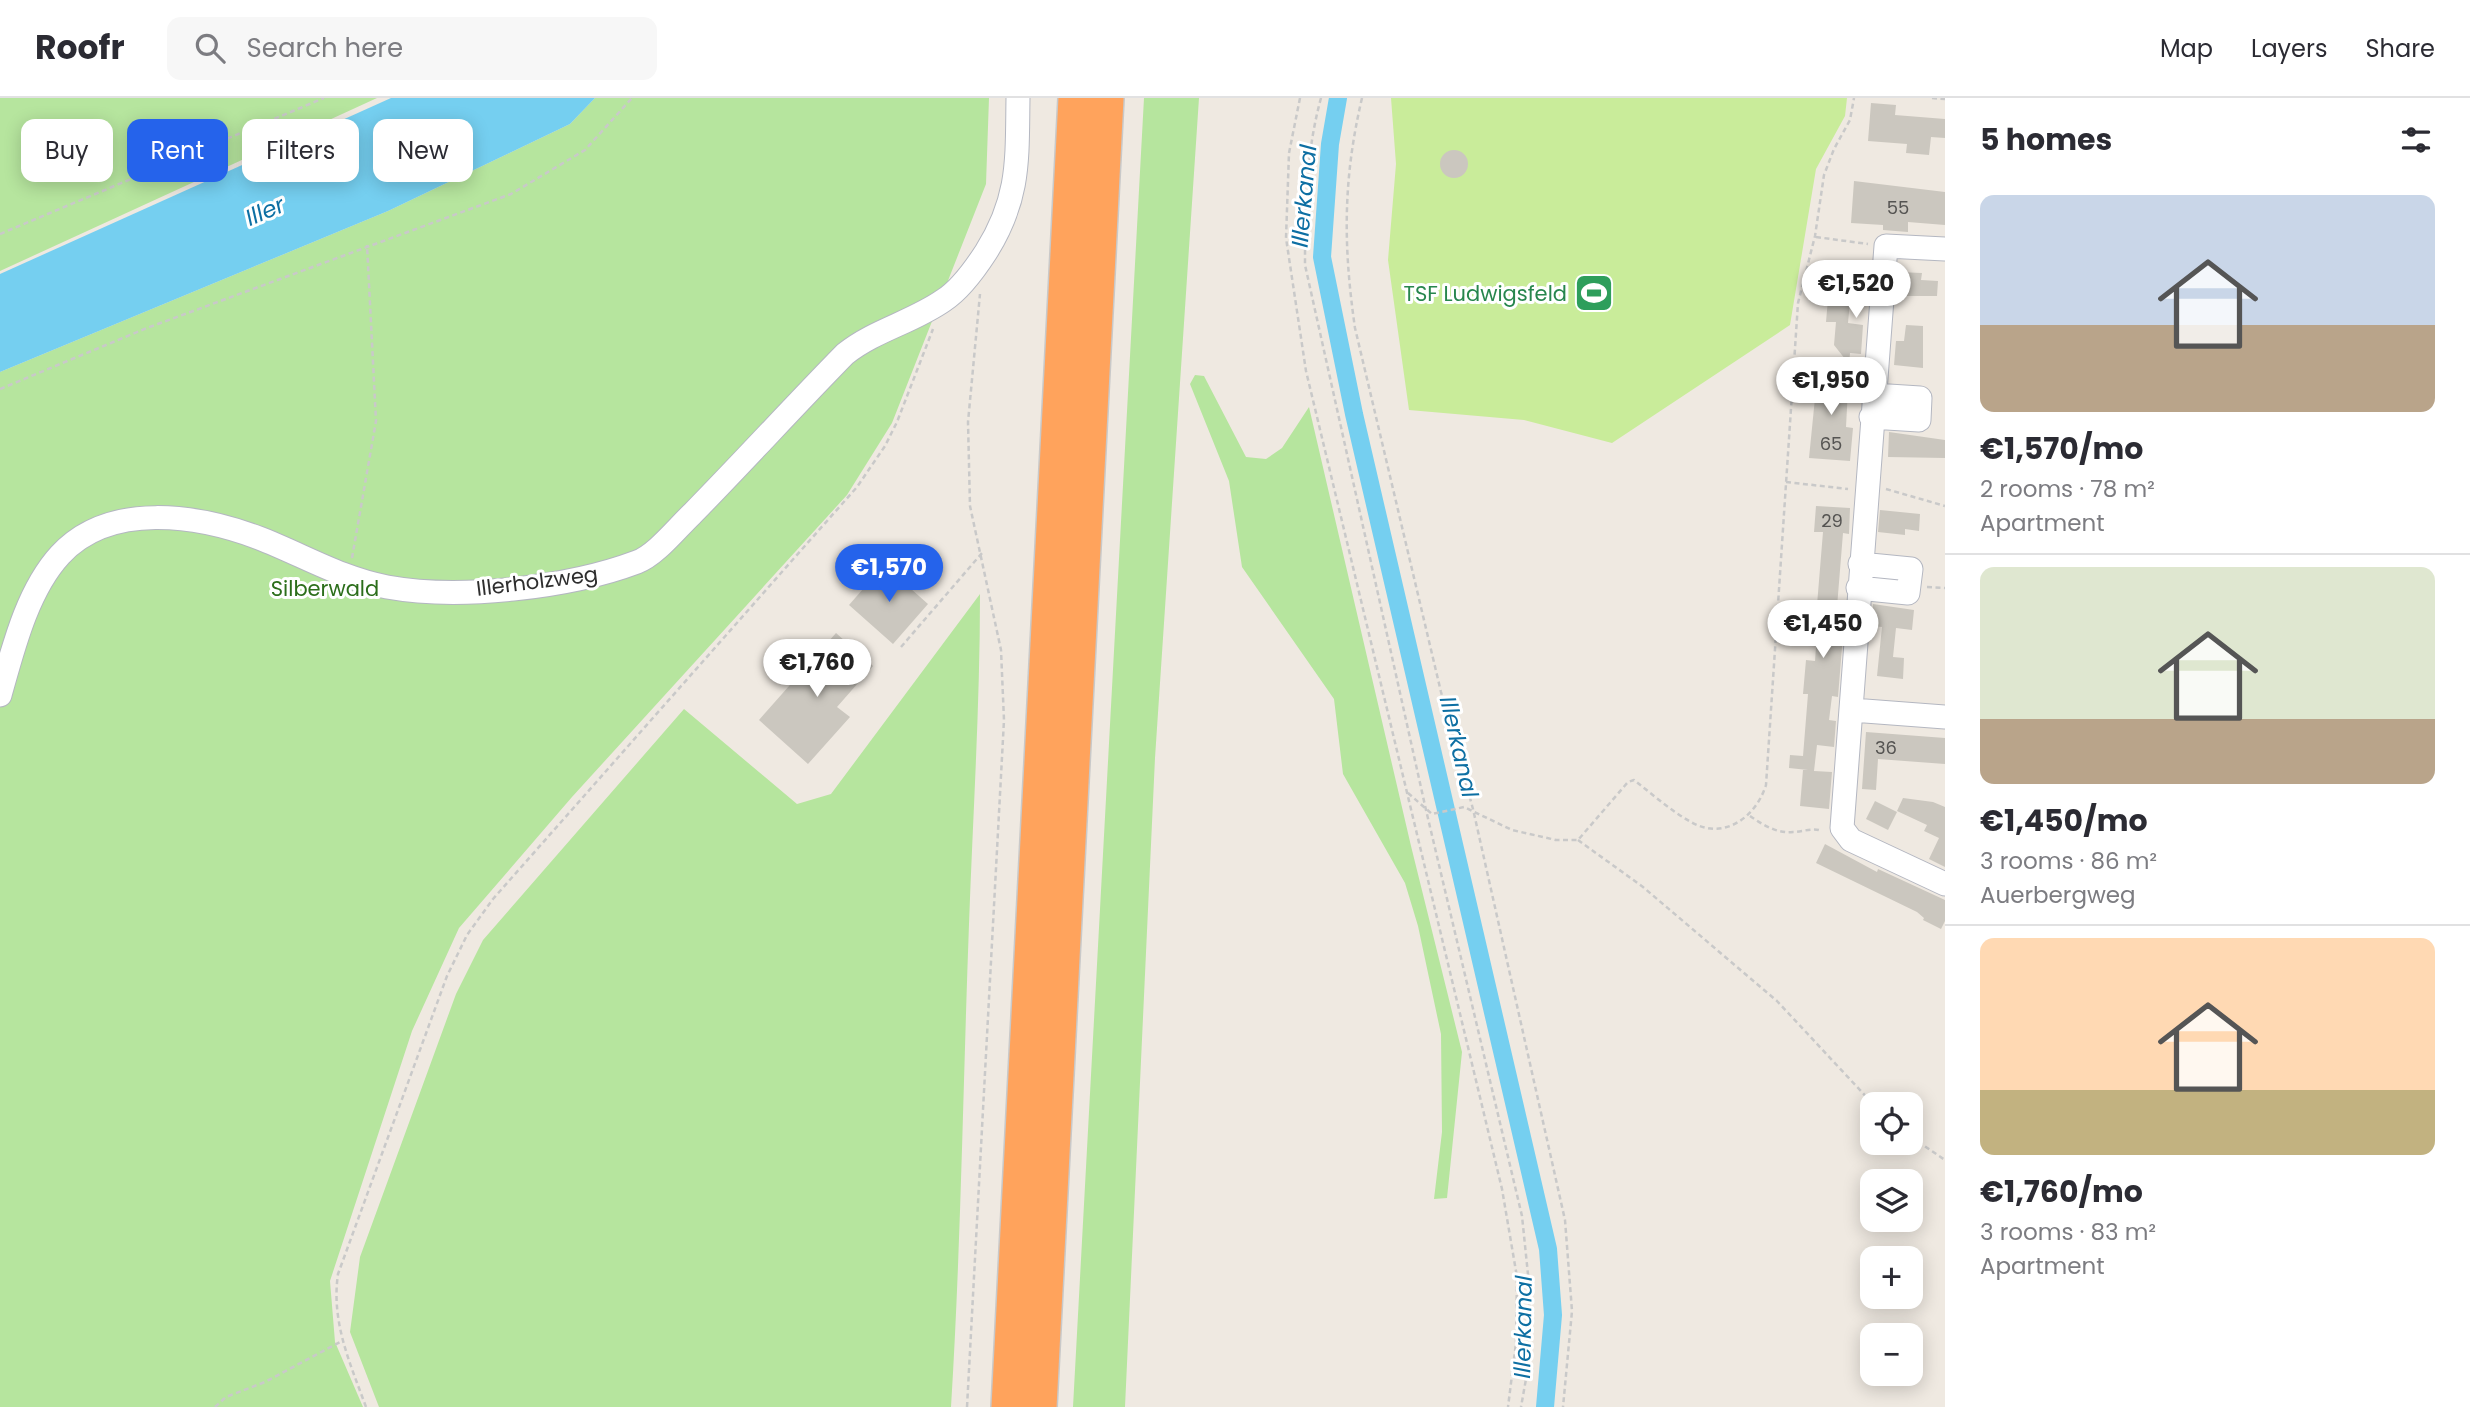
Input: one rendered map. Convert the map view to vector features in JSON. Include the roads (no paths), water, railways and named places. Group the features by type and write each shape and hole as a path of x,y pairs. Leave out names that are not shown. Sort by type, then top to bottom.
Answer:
{"highway":[{"path":"1009,1407 1076,98"},
{"path":"1039,1407 1106,98"}],"street":[{"name":"Illerholzweg","path":"0,695 23,624 46,575 68,549 83,537 107,526 134,519 162,518 213,525 260,539 349,577 389,587 494,590 581,580 641,561 763,443 845,354 860,342 945,300 979,263 1010,208 1017,152 1018,98"},
{"path":"1945,249 1886,246 1858,588 1852,710 1842,828 1851,840 1945,884"},
{"path":"1858,588 1908,593 1911,569 1860,564"},
{"path":"1852,710 1945,717"}],"water":[{"name":"Iller","path":"391,98 595,98 570,124 473,170 473,119 373,119 373,182 449,182 388,211 0,372 0,274 204,182 228,182 228,171 242,165 242,182 359,182 359,119 344,119"}],"waterway":[{"name":"Illerkanal","path":"1338,98 1330,144 1322,257 1354,414 1548,1249 1553,1315 1545,1407"}],"place":[{"name":"TSF Ludwigsfeld","path":"1594,293"}],"park label":[{"name":"Silberwald","path":"325,588"}]}
